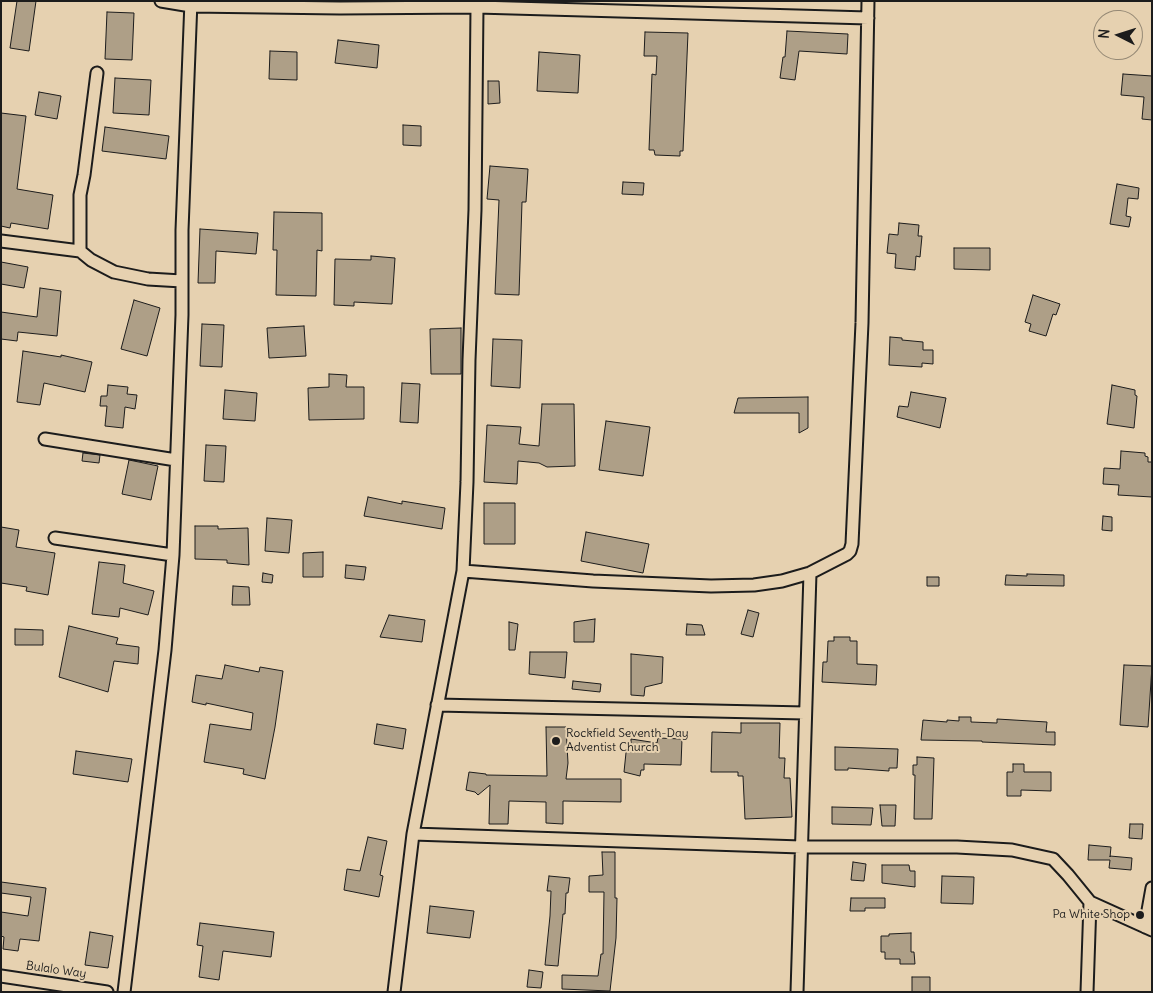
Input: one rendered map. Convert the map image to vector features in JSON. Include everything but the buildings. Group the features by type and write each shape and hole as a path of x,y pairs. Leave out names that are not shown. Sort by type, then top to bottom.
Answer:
{"street":[{"path":"161,1 191,4 340,8 477,7 868,18"},
{"path":"463,571 594,581 711,586 754,585 782,581 810,573 847,554 852,544 862,323 868,1"},
{"path":"124,992 165,650 173,555 182,230 191,4"},
{"path":"394,992 412,834 463,571 468,482 469,360 475,210 477,7"},
{"path":"80,251 80,195 97,73"},
{"path":"1,241 80,251 91,260 114,272 148,279 182,281"},
{"path":"45,439 176,460"},
{"path":"55,538 173,555"},
{"path":"797,992 810,573"},
{"path":"437,705 805,713"},
{"path":"412,834 801,847 957,847 1012,850 1053,859 1090,902 1148,928 1152,888"},
{"path":"1086,992 1090,902"},
{"name":"Bulalo Way","path":"1,976 107,992"}],"place":[{"name":"Rockfield Seventh-Day Adventist Church","path":"556,741"},
{"name":"Pa White Shop","path":"1140,915"}]}
